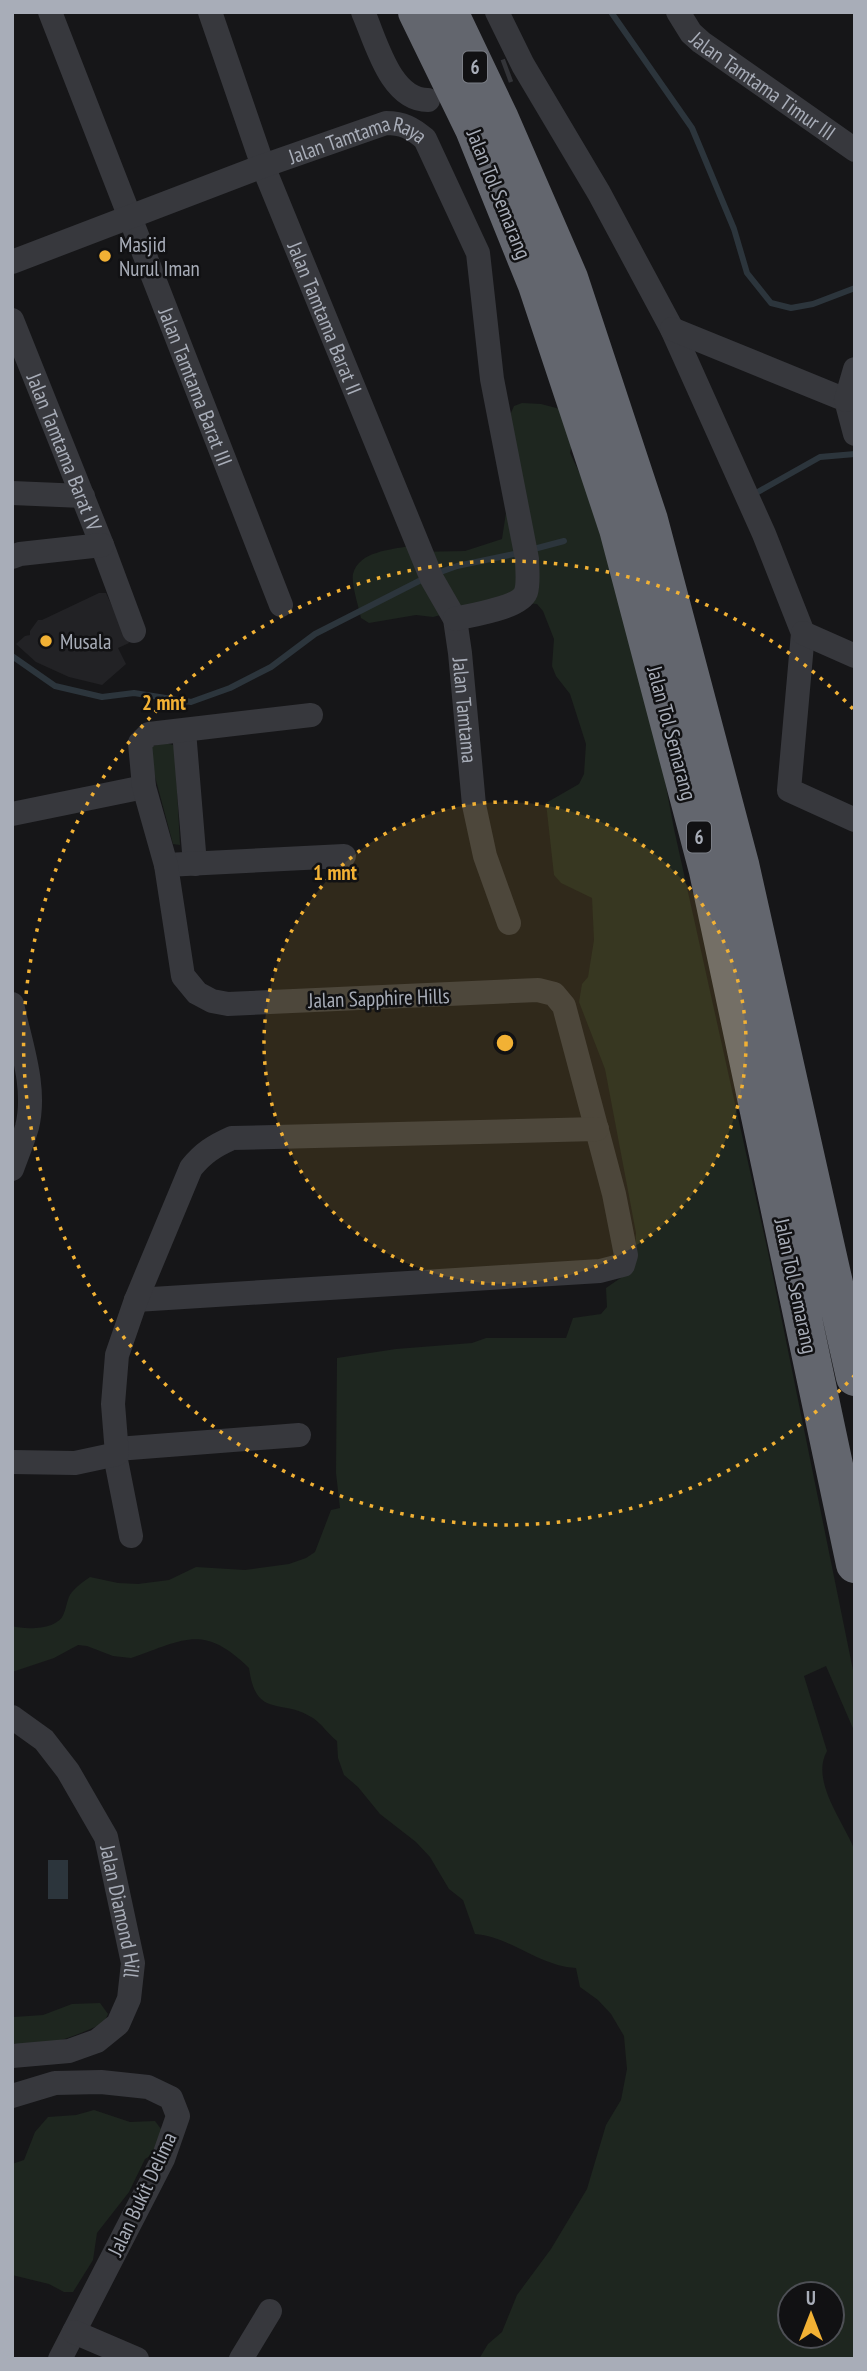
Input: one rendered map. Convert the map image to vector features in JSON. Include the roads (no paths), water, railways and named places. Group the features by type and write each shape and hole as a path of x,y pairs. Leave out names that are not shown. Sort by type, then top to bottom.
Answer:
{"highway":[{"name":"Jalan Tol Semarang","path":"417,12 474,129 537,285 618,529 708,871 855,1564"},
{"name":"Jalan Tol Semarang","path":"449,12 500,118 569,278 649,520 740,864 855,1377"}],"street":[{"name":"Jalan Tamtama Barat III","path":"50,12 281,605"},
{"name":"Jalan Tamtama Barat II","path":"210,12 263,166 431,576 454,619"},
{"path":"363,12 392,79 409,96 428,100"},
{"path":"497,12 516,67 599,194 672,329 764,534 803,633 788,787 791,793 855,820"},
{"name":"Jalan Tamtama Timur III","path":"678,12 691,33 701,42 855,150"},
{"name":"Jalan Tamtama Raya","path":"12,262 263,166 386,123 412,127 425,139 478,253 492,379 526,551 528,580 525,594 517,603 454,619"},
{"name":"Jalan Tamtama Barat IV","path":"12,320 103,545 134,631"},
{"path":"672,329 846,400"},
{"path":"855,369 846,400 855,434"},
{"path":"12,493 83,496"},
{"name":"Jalan Tamtama Barat IV","path":"12,557 103,545"},
{"name":"Jalan Tamtama","path":"454,619 460,653 474,805 485,856 509,923"},
{"path":"803,633 855,656"},
{"name":"Jalan Sapphire Hills","path":"136,1300 496,1279 614,1269 623,1265 626,1255 597,1129 564,1006 554,994 538,990 228,1004 212,1001 197,993 183,976 166,865 144,787 140,743 149,734 311,715"},
{"path":"184,731 195,864"},
{"path":"12,814 144,787"},
{"path":"166,865 344,856"},
{"path":"12,1004 27,1065 29,1104 27,1126 12,1169"},
{"path":"131,1536 116,1452 113,1404 117,1355 136,1300 191,1168 204,1153 232,1138 597,1129"},
{"path":"12,1462 75,1463 116,1452 299,1435"},
{"name":"Jalan Diamond Hill","path":"12,1717 44,1740 68,1771 106,1837 134,1963 129,1999 118,2024 97,2041 69,2051 12,2056"},
{"name":"Jalan Bukit Delima","path":"12,2096 55,2083 102,2082 148,2087 171,2098 178,2116 163,2159 60,2359"},
{"path":"241,2359 270,2311"},
{"path":"74,2332 137,2359"}],"waterway":[{"path":"611,12 692,128 734,229 747,273 771,303 791,308 813,304 855,288"},
{"path":"756,493 820,457 855,454"},
{"path":"530,550 564,541"},
{"path":"435,574 457,566 519,553"},
{"path":"12,656 55,686 102,697 134,693 191,702 230,688 271,667 315,634 425,578"}],"tunnel":[{"path":"471,84 509,70"}],"place":[{"name":"Masjid Nurul Iman","path":"105,256"},
{"name":"Musala","path":"46,641"}]}
